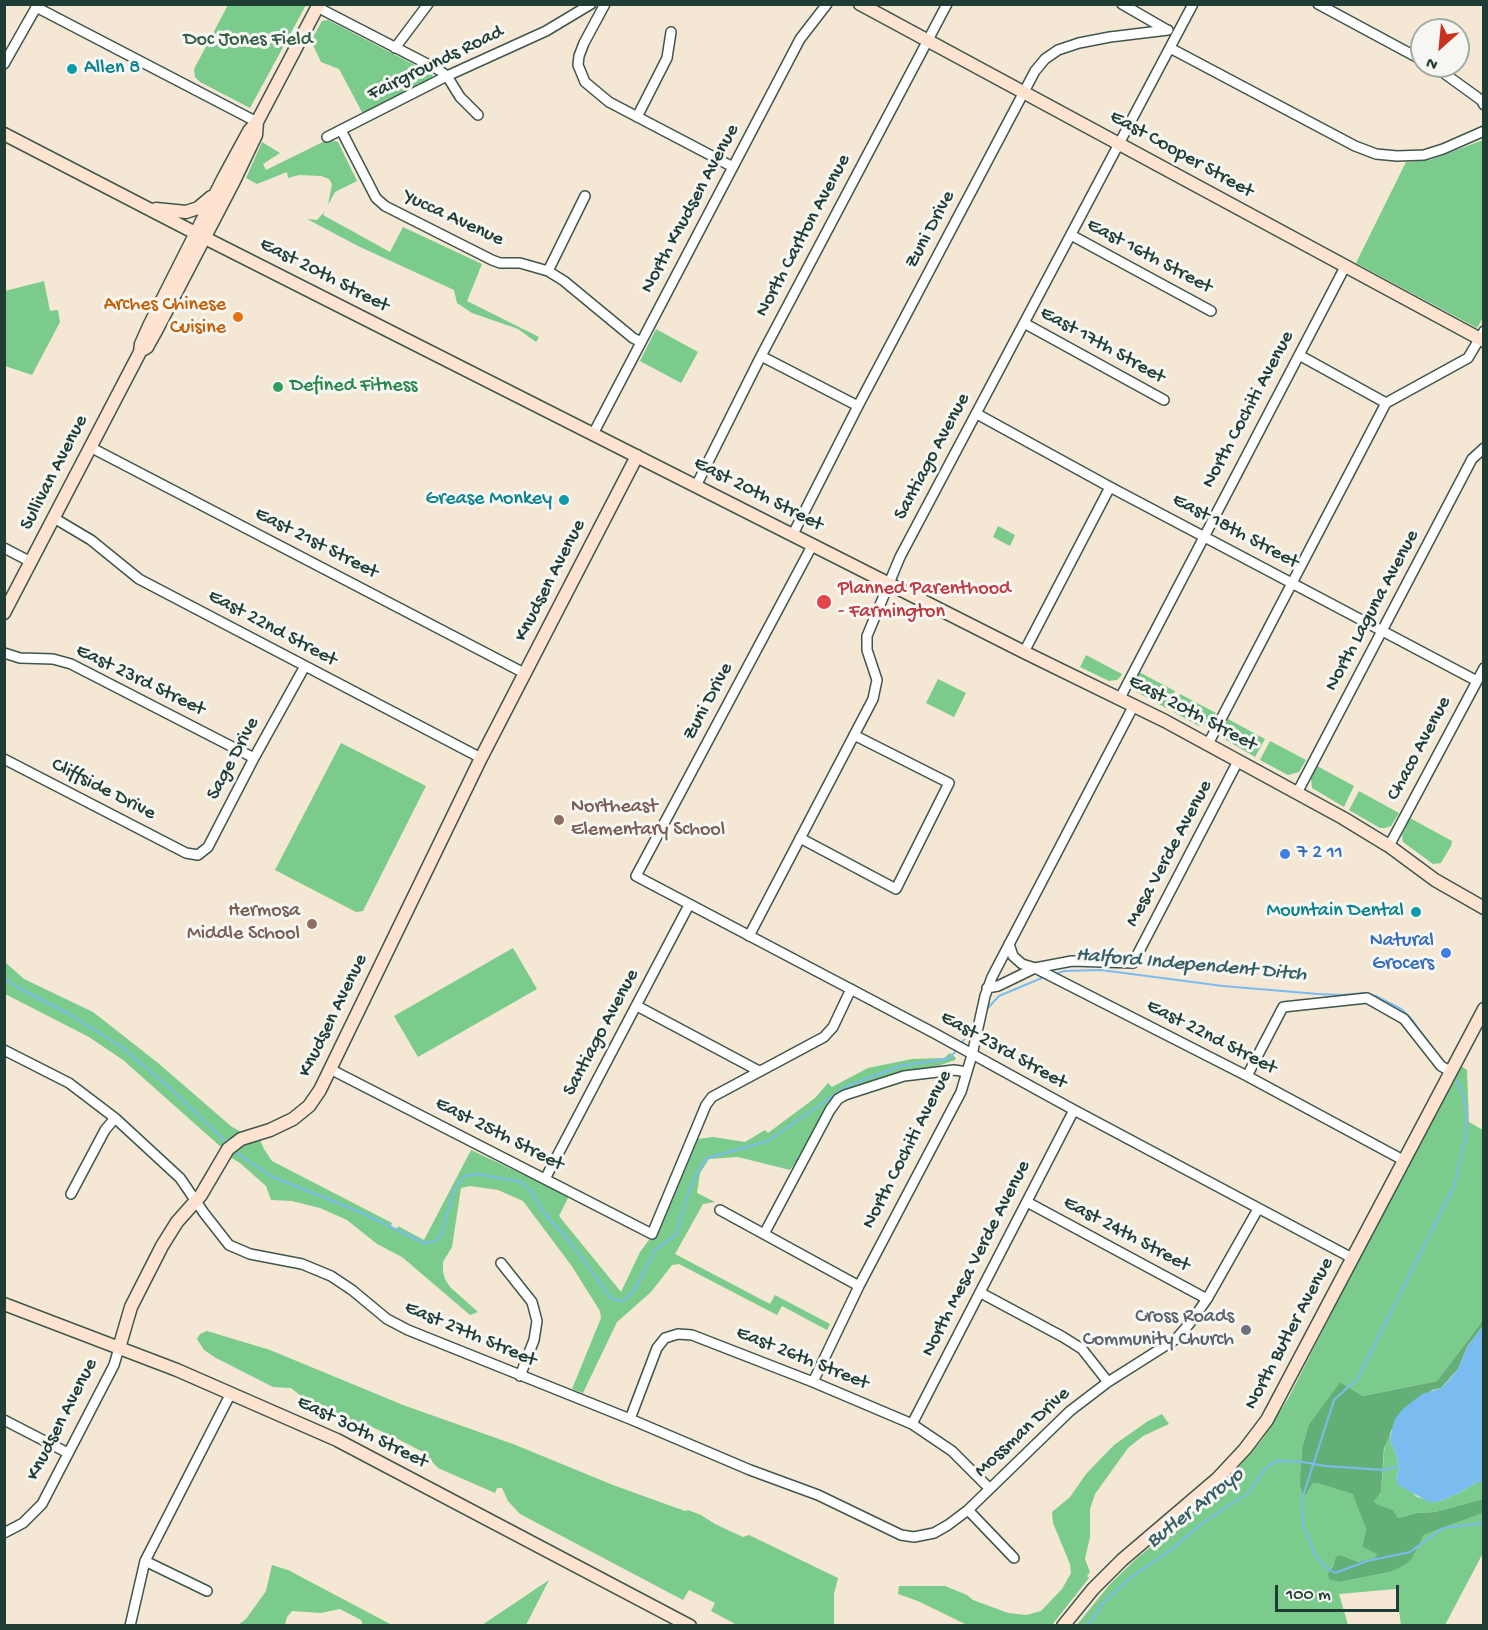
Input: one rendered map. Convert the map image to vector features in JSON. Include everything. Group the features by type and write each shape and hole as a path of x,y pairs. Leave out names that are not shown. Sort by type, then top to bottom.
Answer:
{"main road":[{"name":"East Cooper Street","path":"860,4 1345,267 1482,337"},
{"name":"Sullivan Avenue","path":"200,236 216,192 249,131 257,122 318,6"},
{"name":"Sullivan Avenue","path":"4,613 140,352 141,344 256,135 257,122"},
{"name":"East 20th Street","path":"4,134 200,236 1024,652 1134,705 1297,792 1389,846 1435,879 1484,908"},
{"path":"143,207 186,212 198,208 216,192"},
{"name":"Knudsen Avenue","path":"118,1348 131,1307 162,1246 177,1222 196,1201 231,1146 241,1139 276,1128 293,1119 315,1098 481,759 637,456"},
{"name":"North Butler Avenue","path":"1063,1626 1105,1575 1206,1489 1253,1439 1284,1392 1403,1160 1484,1009"},
{"name":"East 30th Street","path":"4,1304 231,1393 350,1446 682,1624"}],"street":[{"path":"395,48 428,4"},
{"name":"Fairgrounds Road","path":"327,136 447,76 546,31 591,4"},
{"path":"606,4 581,49 578,65 585,82 599,96 733,167"},
{"name":"North Knudsen Avenue","path":"594,434 800,39 827,4"},
{"name":"North Carlton Avenue","path":"696,486 761,356 947,4"},
{"path":"1122,4 1172,33"},
{"name":"Santiago Avenue","path":"749,936 876,692 877,680 867,650 867,636 900,557 1170,48 1172,33 1193,4"},
{"path":"1318,4 1410,54"},
{"path":"4,64 37,6 257,122"},
{"path":"318,6 447,76 460,97 478,115"},
{"path":"637,117 667,58 671,33"},
{"name":"Zuni Drive","path":"793,534 1035,71 1045,59 1058,50 1078,43 1110,37 1172,33"},
{"path":"1170,48 1355,146 1377,154 1424,155 1484,131"},
{"path":"1451,78 1481,100 1484,105"},
{"name":"Yucca Avenue","path":"341,130 376,198 385,206 492,260 500,263 520,263 548,271 641,342"},
{"path":"548,271 585,196"},
{"name":"East 16th Street","path":"1071,235 1210,311"},
{"name":"North Cochiti Avenue","path":"1120,698 1345,267"},
{"name":"East 17th Street","path":"1024,323 1164,400"},
{"path":"1208,744 1386,403 1468,358 1482,337"},
{"path":"1299,354 1386,403"},
{"path":"761,356 858,406"},
{"name":"East 18th Street","path":"976,414 1477,681"},
{"name":"East 21st Street","path":"90,447 526,674"},
{"name":"North Laguna Avenue","path":"1297,792 1472,459 1484,448"},
{"path":"1024,652 1110,487"},
{"name":"East 22nd Street","path":"54,518 91,540 139,579 481,759"},
{"name":"Zuni Drive","path":"636,876 813,544"},
{"path":"4,548 31,562"},
{"name":"East 23rd Street","path":"4,653 20,658 52,659 71,664 254,758"},
{"name":"Sage Drive","path":"186,853 198,855 208,847 305,666"},
{"name":"Chaco Avenue","path":"1389,846 1484,668"},
{"name":"North Cochiti Avenue","path":"813,1382 859,1286 961,1092 968,1072 987,988 1134,705"},
{"path":"800,838 896,888 949,783 854,735"},
{"name":"Cliffside Drive","path":"4,759 186,853"},
{"name":"Mesa Verde Avenue","path":"1035,968 1072,961 1133,963 1238,761"},
{"name":"East 23rd Street","path":"636,876 1352,1258"},
{"name":"Santiago Avenue","path":"545,1179 689,905"},
{"name":"East 22nd Street","path":"1009,944 1013,956 1022,964 1035,968 1247,1076 1403,1160"},
{"path":"987,988 1035,968"},
{"path":"637,1006 759,1071 824,1037 832,1027 851,989"},
{"path":"1247,1076 1283,1007 1367,998 1404,1019 1441,1066 1450,1071"},
{"name":"East 27th Street","path":"4,1050 69,1083 115,1118 187,1185 196,1201 229,1245 250,1254 302,1264 331,1275 387,1319 408,1330 750,1470"},
{"name":"East 25th Street","path":"330,1069 652,1234 706,1105 712,1097 759,1071"},
{"path":"764,1234 838,1099 904,1076 954,1070 968,1072"},
{"name":"North Mesa Verde Avenue","path":"912,1424 1074,1110"},
{"path":"71,1194 105,1130 115,1118"},
{"name":"East 24th Street","path":"1027,1202 1208,1299"},
{"name":"Mossman Drive","path":"750,1470 818,1495 902,1535 914,1537 934,1533 968,1510 1070,1411 1108,1382 1176,1339 1208,1299 1258,1209"},
{"path":"720,1210 859,1286"},
{"path":"501,1263 532,1302 537,1321 534,1340 520,1376"},
{"path":"981,1293 1082,1349 1108,1382"},
{"name":"East 26th Street","path":"630,1419 657,1348 665,1338 678,1334 692,1335 813,1382 912,1424 952,1451 989,1488"},
{"name":"Knudsen Avenue","path":"4,1533 23,1523 36,1512 47,1495 114,1365 118,1348"},
{"path":"130,1626 145,1561 231,1393"},
{"path":"4,1420 68,1453"},
{"path":"968,1510 1014,1558"},
{"path":"145,1561 207,1591"}],"green space":[{"name":"Doc Jones Field","path":"228,5 306,5 250,108 200,82 195,77 194,69"},
{"path":"328,20 432,74 433,78 363,114 339,69 321,62 311,41 322,21"},
{"path":"329,139 338,142 357,181 335,192 328,205 332,184 329,179 321,176 299,175 288,178 287,172 257,184 246,178 262,142 280,153 263,164 266,170"},
{"path":"1483,140 1484,316 1477,328 1356,263 1406,162 1430,160"},
{"path":"325,211 323,215 390,252 403,227 482,264 467,301 539,337 536,342 518,329 472,313 457,303 454,290 358,246 307,219 317,220"},
{"path":"44,281 50,311 58,310 60,322 32,375 5,366 5,291"},
{"path":"656,329 698,352 681,383 640,361"},
{"path":"998,526 1015,535 1010,546 993,537"},
{"path":"1086,655 1122,674 1121,676 1117,680 1109,681 1080,667"},
{"path":"1137,671 1175,691 1166,708 1135,691 1133,681"},
{"path":"938,679 966,693 954,717 926,703"},
{"path":"1180,694 1216,713 1209,723 1199,726 1172,711"},
{"path":"1228,719 1265,739 1255,757 1223,738 1222,731"},
{"path":"1270,741 1306,760 1299,772 1288,775 1260,760"},
{"path":"341,743 426,786 363,911 356,912 275,870"},
{"path":"1317,766 1354,786 1344,807 1312,788 1311,778"},
{"path":"1359,791 1399,813 1391,826 1380,828 1349,810"},
{"path":"1410,818 1452,841 1441,863 1433,864 1403,842 1402,835"},
{"path":"513,948 537,989 418,1057 394,1016"},
{"path":"5,962 24,979 93,1012 241,1132 227,1140 221,1147 123,1060 89,1037 5,994"},
{"path":"950,1053 956,1058 955,1060 932,1068 909,1070 845,1090 835,1096 805,1150 790,1170 738,1157 709,1159 700,1173 697,1193 715,1202 703,1204 675,1254 770,1304 775,1295 830,1324 827,1330 782,1306 777,1315 679,1264 672,1265 651,1292 617,1322 583,1393 572,1389 601,1318 600,1311 571,1265 523,1201 498,1190 470,1186 461,1188 452,1247 443,1262 443,1272 450,1287 478,1312 470,1315 402,1257 377,1244 347,1220 320,1208 292,1201 271,1200 266,1186 230,1157 239,1147 260,1140 272,1161 392,1223 391,1226 397,1229 398,1226 424,1240 471,1150 569,1196 559,1216 621,1292 640,1252 659,1232 698,1139 713,1137 745,1142 765,1130 768,1133 815,1098 828,1083 832,1087 868,1068 912,1059 944,1058"},
{"path":"1461,1066 1467,1070 1469,1122 1483,1130 1483,1320 1437,1381 1363,1396 1340,1382 1309,1424 1302,1447 1301,1466 1306,1495 1313,1483 1354,1494 1366,1529 1362,1547 1378,1554 1376,1557 1358,1562 1341,1555 1331,1568 1340,1582 1390,1572 1413,1557 1424,1535 1483,1513 1483,1553 1445,1625 1401,1625 1396,1589 1339,1594 1348,1625 1076,1626 1111,1583 1136,1559 1219,1490 1262,1440 1289,1397 1384,1210"},
{"path":"1483,1320 1483,1326 1467,1347 1458,1369 1441,1388 1432,1390 1392,1429 1384,1448 1381,1492 1374,1501 1376,1504 1393,1510 1398,1518 1416,1513 1435,1512 1483,1499 1483,1513 1424,1535 1413,1557 1406,1564 1390,1572 1340,1582 1329,1579 1328,1574 1336,1557 1341,1555 1358,1562 1376,1557 1377,1554 1362,1547 1366,1529 1353,1494 1313,1483 1306,1495 1303,1495 1300,1485 1302,1447 1309,1424 1340,1382 1363,1396 1437,1381"},
{"path":"207,1331 270,1350 403,1405 513,1444 613,1485 701,1515 743,1537 749,1535 838,1578 834,1594 834,1625 737,1625 711,1611 715,1603 689,1590 683,1600 520,1514 508,1501 502,1488 497,1488 495,1493 438,1468 423,1452 396,1438 361,1422 351,1422 306,1400 291,1388 273,1387 216,1358 204,1350 197,1339 200,1334"},
{"path":"1162,1414 1169,1424 1143,1436 1128,1448 1095,1494 1090,1509 1090,1537 1085,1559 1090,1572 1087,1576 1089,1578 1052,1625 967,1625 918,1601 898,1594 899,1586 945,1586 973,1600 1008,1613 1026,1615 1041,1611 1062,1589 1071,1573 1070,1564 1053,1523 1052,1512 1070,1497 1086,1474 1114,1445"},
{"path":"1391,1433 1390,1440 1399,1469 1396,1478 1417,1497 1437,1502 1478,1482 1483,1482 1483,1499 1435,1512 1416,1513 1398,1518 1393,1510 1375,1504 1374,1500 1381,1492 1385,1441"},
{"path":"272,1565 288,1570 392,1625 363,1625 361,1620 340,1609 321,1613 292,1611 285,1625 238,1625 246,1619 266,1591"},
{"path":"549,1580 526,1625 482,1625"}],"water":[{"path":"1483,1326 1483,1482 1478,1482 1437,1502 1429,1502 1398,1485 1397,1457 1390,1440 1395,1419 1403,1409 1422,1394 1441,1388 1449,1380 1458,1369 1467,1347"}],"waterway":[{"name":"Halford Independent Ditch","path":"1055,974 1064,971 1101,970 1223,986 1318,994 1365,993 1401,1009 1410,1017 1435,1051"},
{"name":"Halford Independent Ditch","path":"985,1011 999,996 1044,977"},
{"name":"Halford Independent Ditch","path":"4,978 122,1047 173,1091 227,1143"},
{"name":"Halford Independent Ditch","path":"960,1045 975,1025"},
{"name":"Halford Independent Ditch","path":"233,1149 273,1177 360,1212 424,1243 436,1241 440,1237 455,1188 464,1176 476,1174 521,1182 532,1192 544,1213 571,1243 611,1298 623,1301 634,1291 655,1250 676,1235 690,1188 707,1158 768,1141 847,1086 900,1066 946,1059 951,1057 957,1049"},
{"name":"Halford Independent Ditch","path":"1454,1077 1464,1098 1467,1117 1465,1140 1454,1186 1358,1378 1334,1400 1302,1499 1303,1525 1316,1557 1335,1573 1367,1561 1410,1552 1443,1528 1484,1523"},
{"name":"Butler Arroyo","path":"1088,1626 1103,1603 1131,1577 1172,1549 1201,1524 1248,1493 1266,1468 1273,1463 1303,1462 1325,1466 1384,1470 1400,1466"}],"place":[{"name":"Allen 8","path":"72,69"},
{"name":"Arches Chinese Cuisine","path":"238,317"},
{"name":"Defined Fitness","path":"278,387"},
{"name":"Grease Monkey","path":"564,500"},
{"name":"Planned Parenthood - Farmington","path":"824,602"},
{"name":"Northeast Elementary School","path":"559,820"},
{"name":"7 2 11","path":"1285,854"},
{"name":"Mountain Dental","path":"1416,912"},
{"name":"Hermosa Middle School","path":"312,924"},
{"name":"Natural Grocers","path":"1446,953"},
{"name":"Cross Roads Community Church","path":"1246,1330"}]}
